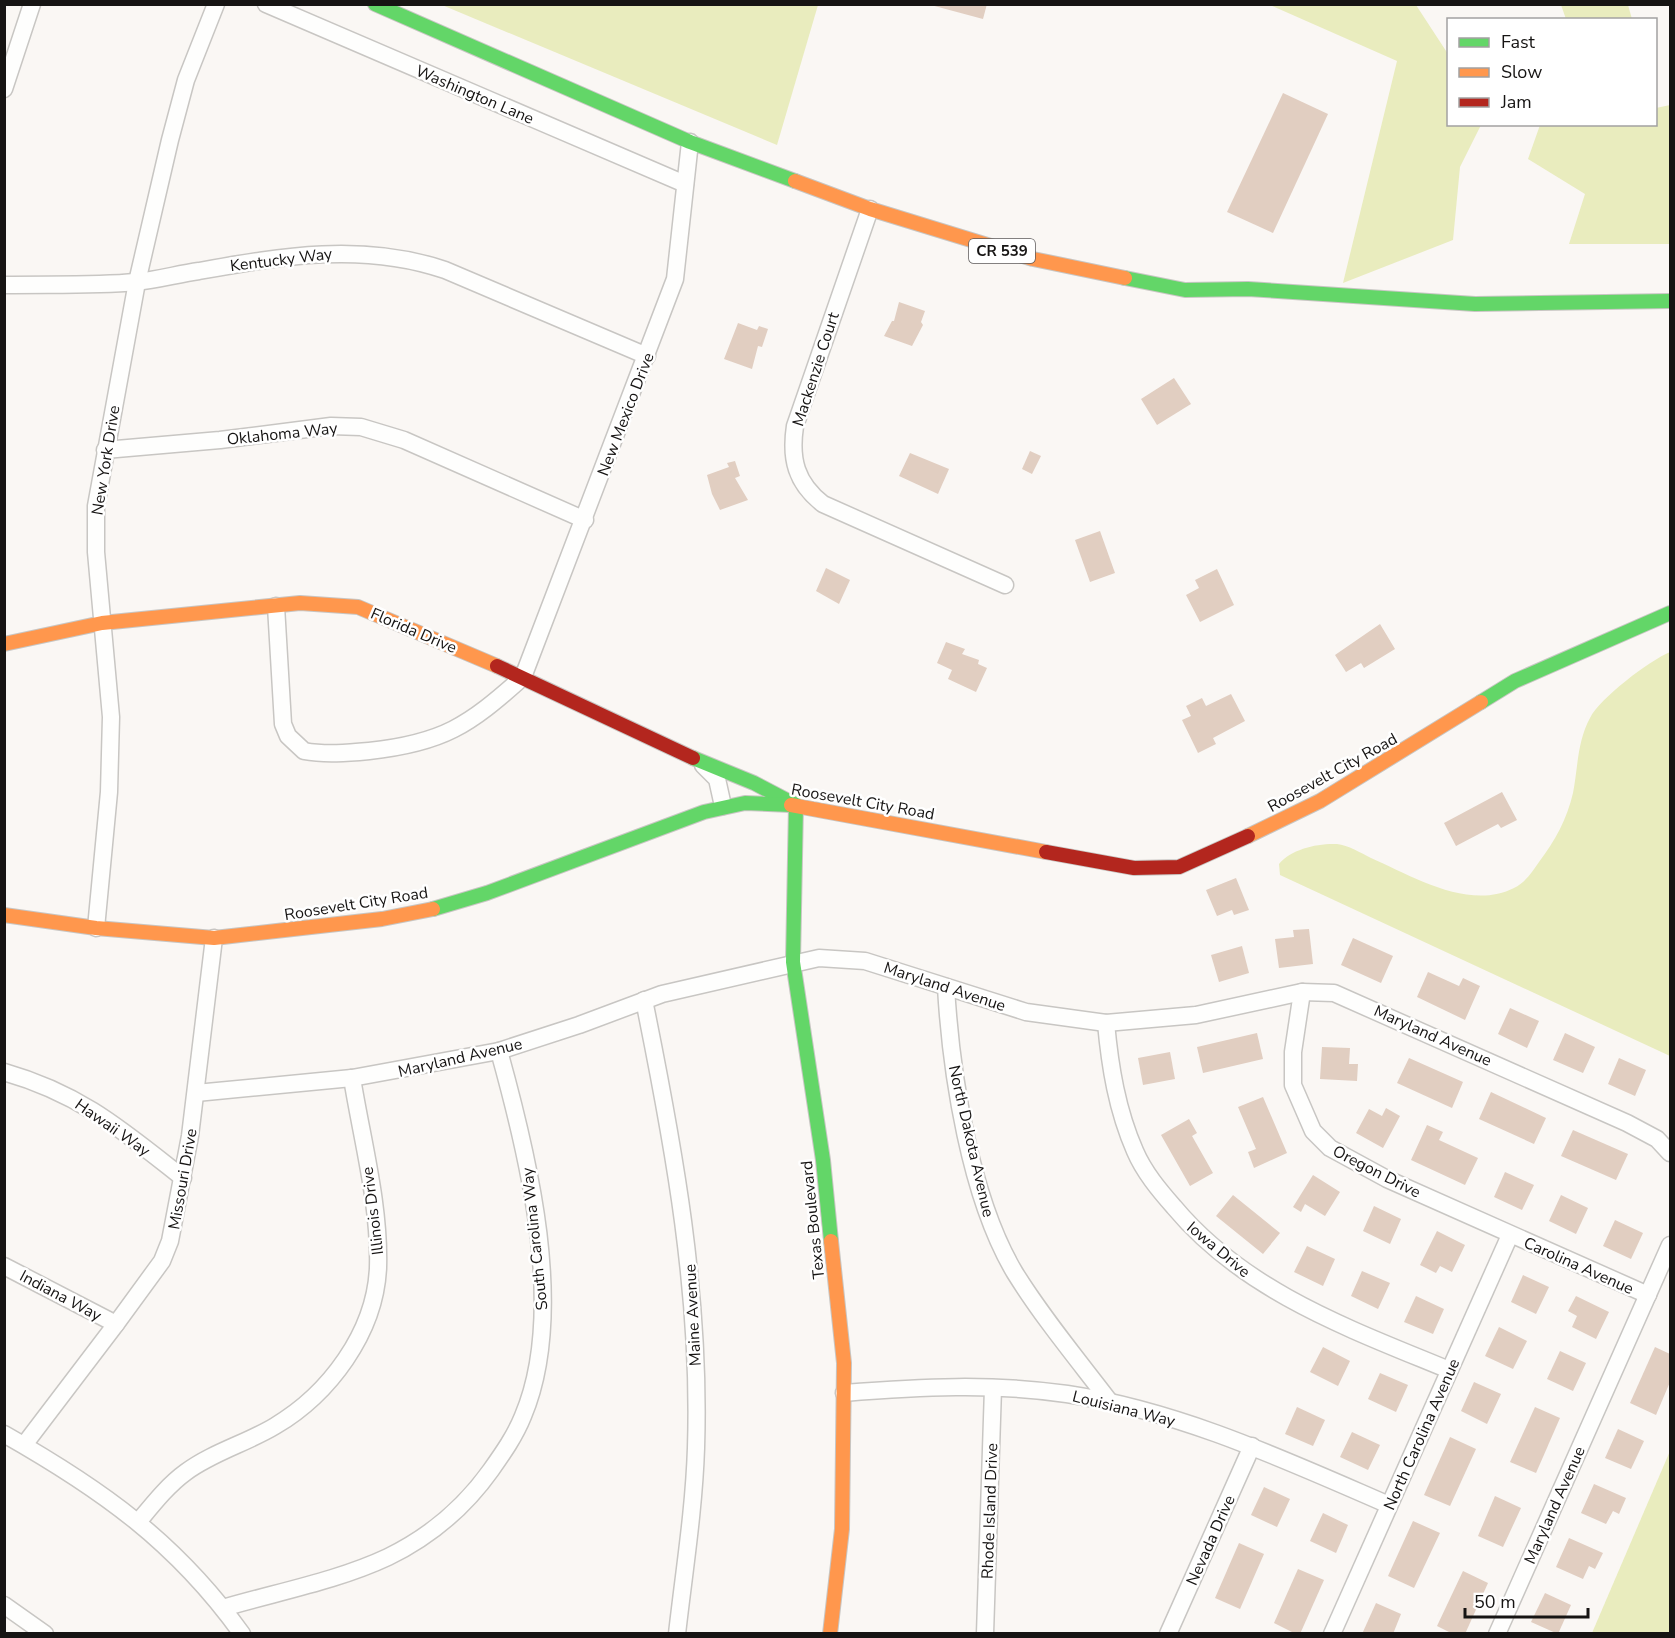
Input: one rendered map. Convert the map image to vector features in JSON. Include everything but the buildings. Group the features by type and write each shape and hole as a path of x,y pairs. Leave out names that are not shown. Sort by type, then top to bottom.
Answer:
{"street":[{"path":"4,89 32,4"},
{"name":"New York Drive","path":"96,928 107,827 111,717 95,528 105,450 137,282 186,80 216,4"},
{"name":"Washington Lane","path":"266,4 685,184"},
{"name":"CR 539","path":"375,4 690,142 870,209 1033,260 1185,290 1248,289 1475,304 1671,301"},
{"name":"New Mexico Drive","path":"523,677 585,520 675,279 690,142"},
{"name":"Mackenzie Court","path":"870,209 795,426 793,459 796,469 804,487 823,504 1005,585"},
{"name":"Kentucky Way","path":"4,285 137,282 307,254 343,252 393,257 446,270 647,356"},
{"name":"Oklahoma Way","path":"105,450 220,440 331,426 361,427 404,440 585,520"},
{"name":"Florida Drive","path":"4,644 102,623 276,606 322,604 372,611 523,677 695,759 754,783 796,805"},
{"path":"276,606 283,724 288,736 304,751 354,753 427,742 472,719 523,677"},
{"name":"Roosevelt City Road","path":"4,915 96,928 214,938 315,928 429,910 487,893 723,807 754,803 796,805 1134,868 1179,867 1320,801 1515,681 1618,638 1671,612"},
{"name":"Florida Drive","path":"695,759 717,779 723,807"},
{"name":"Texas Boulevard","path":"796,805 794,962 823,1160 844,1363 842,1529 830,1634"},
{"name":"Missouri Drive","path":"24,1445 116,1324 166,1251 174,1232 196,1093 214,938"},
{"name":"Maryland Avenue","path":"196,1093 352,1078 499,1051 679,989 794,962 831,958 857,960 1026,1012 1106,1023 1196,1015 1302,992 1323,991 1350,998 1628,1123 1657,1139 1671,1153"},
{"name":"North Dakota Avenue","path":"946,987 957,1092 979,1184 994,1231 1015,1273 1110,1402"},
{"name":"Oregon Drive","path":"1302,992 1293,1053 1293,1085 1313,1131 1341,1157 1510,1235"},
{"name":"Maine Avenue","path":"644,1000 683,1205 693,1308 696,1446 690,1539 677,1634"},
{"name":"Iowa Drive","path":"1106,1023 1116,1095 1126,1128 1149,1174 1183,1219 1237,1266 1269,1288 1337,1323 1449,1370"},
{"name":"South Carolina Way","path":"223,1608 349,1572 406,1547 448,1519 463,1504 484,1480 515,1434 527,1406 538,1362 542,1302 539,1258 525,1150 499,1051"},
{"name":"Hawaii Way","path":"4,1072 48,1086 81,1102 183,1178"},
{"name":"Illinois Drive","path":"139,1521 187,1470 276,1426 294,1413 330,1381 355,1345 374,1290 378,1250 376,1222 352,1078"},
{"name":"Carolina Avenue","path":"1510,1235 1648,1295"},
{"name":"North Carolina Avenue","path":"1332,1634 1510,1235"},
{"name":"Maryland Avenue","path":"1497,1634 1671,1245"},
{"name":"Indiana Way","path":"4,1266 116,1324"},
{"name":"Louisiana Way","path":"844,1393 949,1387 993,1388 1065,1394 1110,1402 1252,1446 1389,1505"},
{"name":"Rhode Island Drive","path":"985,1634 993,1388"},
{"path":"4,1434 139,1521 187,1566 242,1634"},
{"name":"Nevada Drive","path":"1168,1634 1252,1446"},
{"path":"4,1605 45,1634"}],"green space":[{"path":"442,5 818,5 777,145"},
{"path":"1270,5 1416,5 1447,52 1447,126 1480,126 1460,167 1453,240 1343,283 1397,61"},
{"path":"1561,5 1628,5 1632,18 1566,18"},
{"path":"1670,105 1670,244 1569,244 1585,194 1528,159 1540,126 1657,126 1657,108"},
{"path":"1670,652 1670,1056 1280,875 1279,864 1290,854 1313,846 1337,844 1422,881 1460,893 1478,896 1497,894 1518,886 1528,877 1545,854 1564,821 1573,793 1583,736 1595,710 1626,681 1650,663"},
{"path":"1670,1451 1670,1633 1592,1633"}],"traffic: fast":[{"path":"375,4 690,142 795,181"},
{"path":"1125,278 1185,290 1248,289 1475,304 1670,301"},
{"path":"1481,702 1515,681 1670,613"},
{"path":"693,758 754,783 796,805 793,962 823,1160 831,1241"},
{"path":"433,909 487,893 704,812 745,803 791,805"}],"traffic: slow":[{"path":"795,181 870,209 1033,259 1125,278"},
{"path":"4,644 102,623 300,603 358,607 497,666"},
{"path":"1248,836 1320,801 1481,702"},
{"path":"791,805 1046,852"},
{"path":"4,915 96,928 214,938 382,919 433,909"},
{"path":"830,1634 842,1529 844,1363 831,1241"}],"traffic: jam":[{"path":"497,666 693,758"},
{"path":"1046,852 1134,868 1179,867 1248,836"}]}
